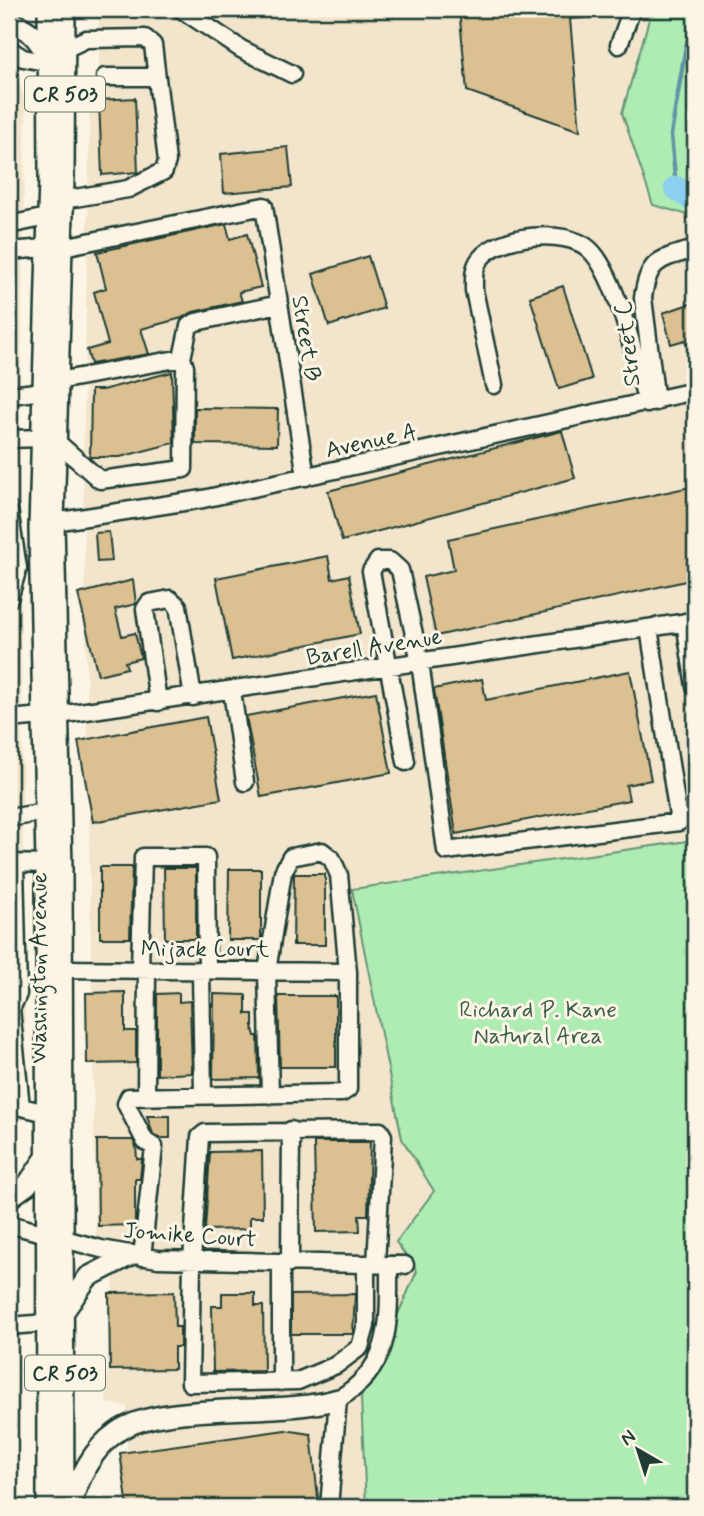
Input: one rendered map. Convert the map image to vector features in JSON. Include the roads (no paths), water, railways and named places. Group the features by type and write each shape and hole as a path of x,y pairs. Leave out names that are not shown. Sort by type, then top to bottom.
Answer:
{"main road":[{"name":"Washington Avenue","path":"48,9 50,63 47,217 54,248"},
{"name":"Washington Avenue","path":"64,1507 56,1458 47,1323 56,1237 62,969 51,715 39,540 49,440 54,248 64,200 65,9"},
{"path":"9,21 27,28 40,40 50,63"},
{"name":"Washington Avenue","path":"47,1507 56,1458 65,1310 47,1155 45,812 51,715 54,522 49,440"},
{"path":"9,1198 27,1185 47,1155"},
{"path":"65,1310 88,1277 136,1256"},
{"path":"70,1507 86,1466 110,1437 127,1426 157,1418 306,1405 338,1399"}],"street":[{"path":"181,9 241,49 292,74"},
{"path":"619,45 632,9"},
{"path":"64,200 128,189 164,171 167,161 153,45 145,37 86,39 65,49"},
{"path":"9,49 23,58 50,63"},
{"path":"105,77 157,77"},
{"name":"Street B","path":"54,248 264,206 306,477"},
{"path":"9,225 47,217"},
{"path":"494,385 474,290 473,275 479,261 490,249 502,243 541,236 562,236 590,249 600,264 651,403"},
{"path":"9,251 54,248"},
{"name":"Street C","path":"651,403 643,298 649,268 663,258 695,249"},
{"path":"9,439 49,440 100,480 184,469 185,367 182,358 189,326 195,322 279,304"},
{"path":"11,395 182,358"},
{"name":"Avenue A","path":"54,522 203,499 651,403 695,391"},
{"path":"9,509 18,568 9,599"},
{"path":"406,762 371,571 378,561 385,560 395,564 400,570 420,663 446,851 680,822 649,628"},
{"path":"158,702 145,609 149,603 170,599 178,606 193,696"},
{"path":"690,622 695,687"},
{"name":"Barell Avenue","path":"9,719 158,702 690,622"},
{"path":"232,691 245,782"},
{"path":"9,818 45,812"},
{"path":"136,1256 154,1147 145,1140 126,1104 129,1097 146,1096 270,1095 342,1093 348,1089 348,972 339,875 332,859 321,851 291,857 284,873 267,971 270,1095"},
{"path":"146,1096 143,857 206,858 202,1096"},
{"path":"46,864 12,864 18,994 11,1009 21,1107 47,1112"},
{"name":"Mijack Court","path":"62,969 348,972"},
{"path":"281,1382 291,1130"},
{"path":"329,1507 338,1399 364,1380 382,1349 389,1317 384,1265 383,1136 380,1131 291,1130 205,1133 200,1137 192,1261 190,1383 298,1381 336,1365 360,1347 384,1265"},
{"name":"Jomike Court","path":"9,1224 136,1256 192,1261 384,1265"},
{"path":"9,1326 47,1323"}],"waterway":[{"path":"676,188 671,135 685,51 695,12"},
{"path":"676,188 690,198 695,198"}],"park label":[{"name":"Richard P. Kane Natural Area","path":"538,1022"}]}
